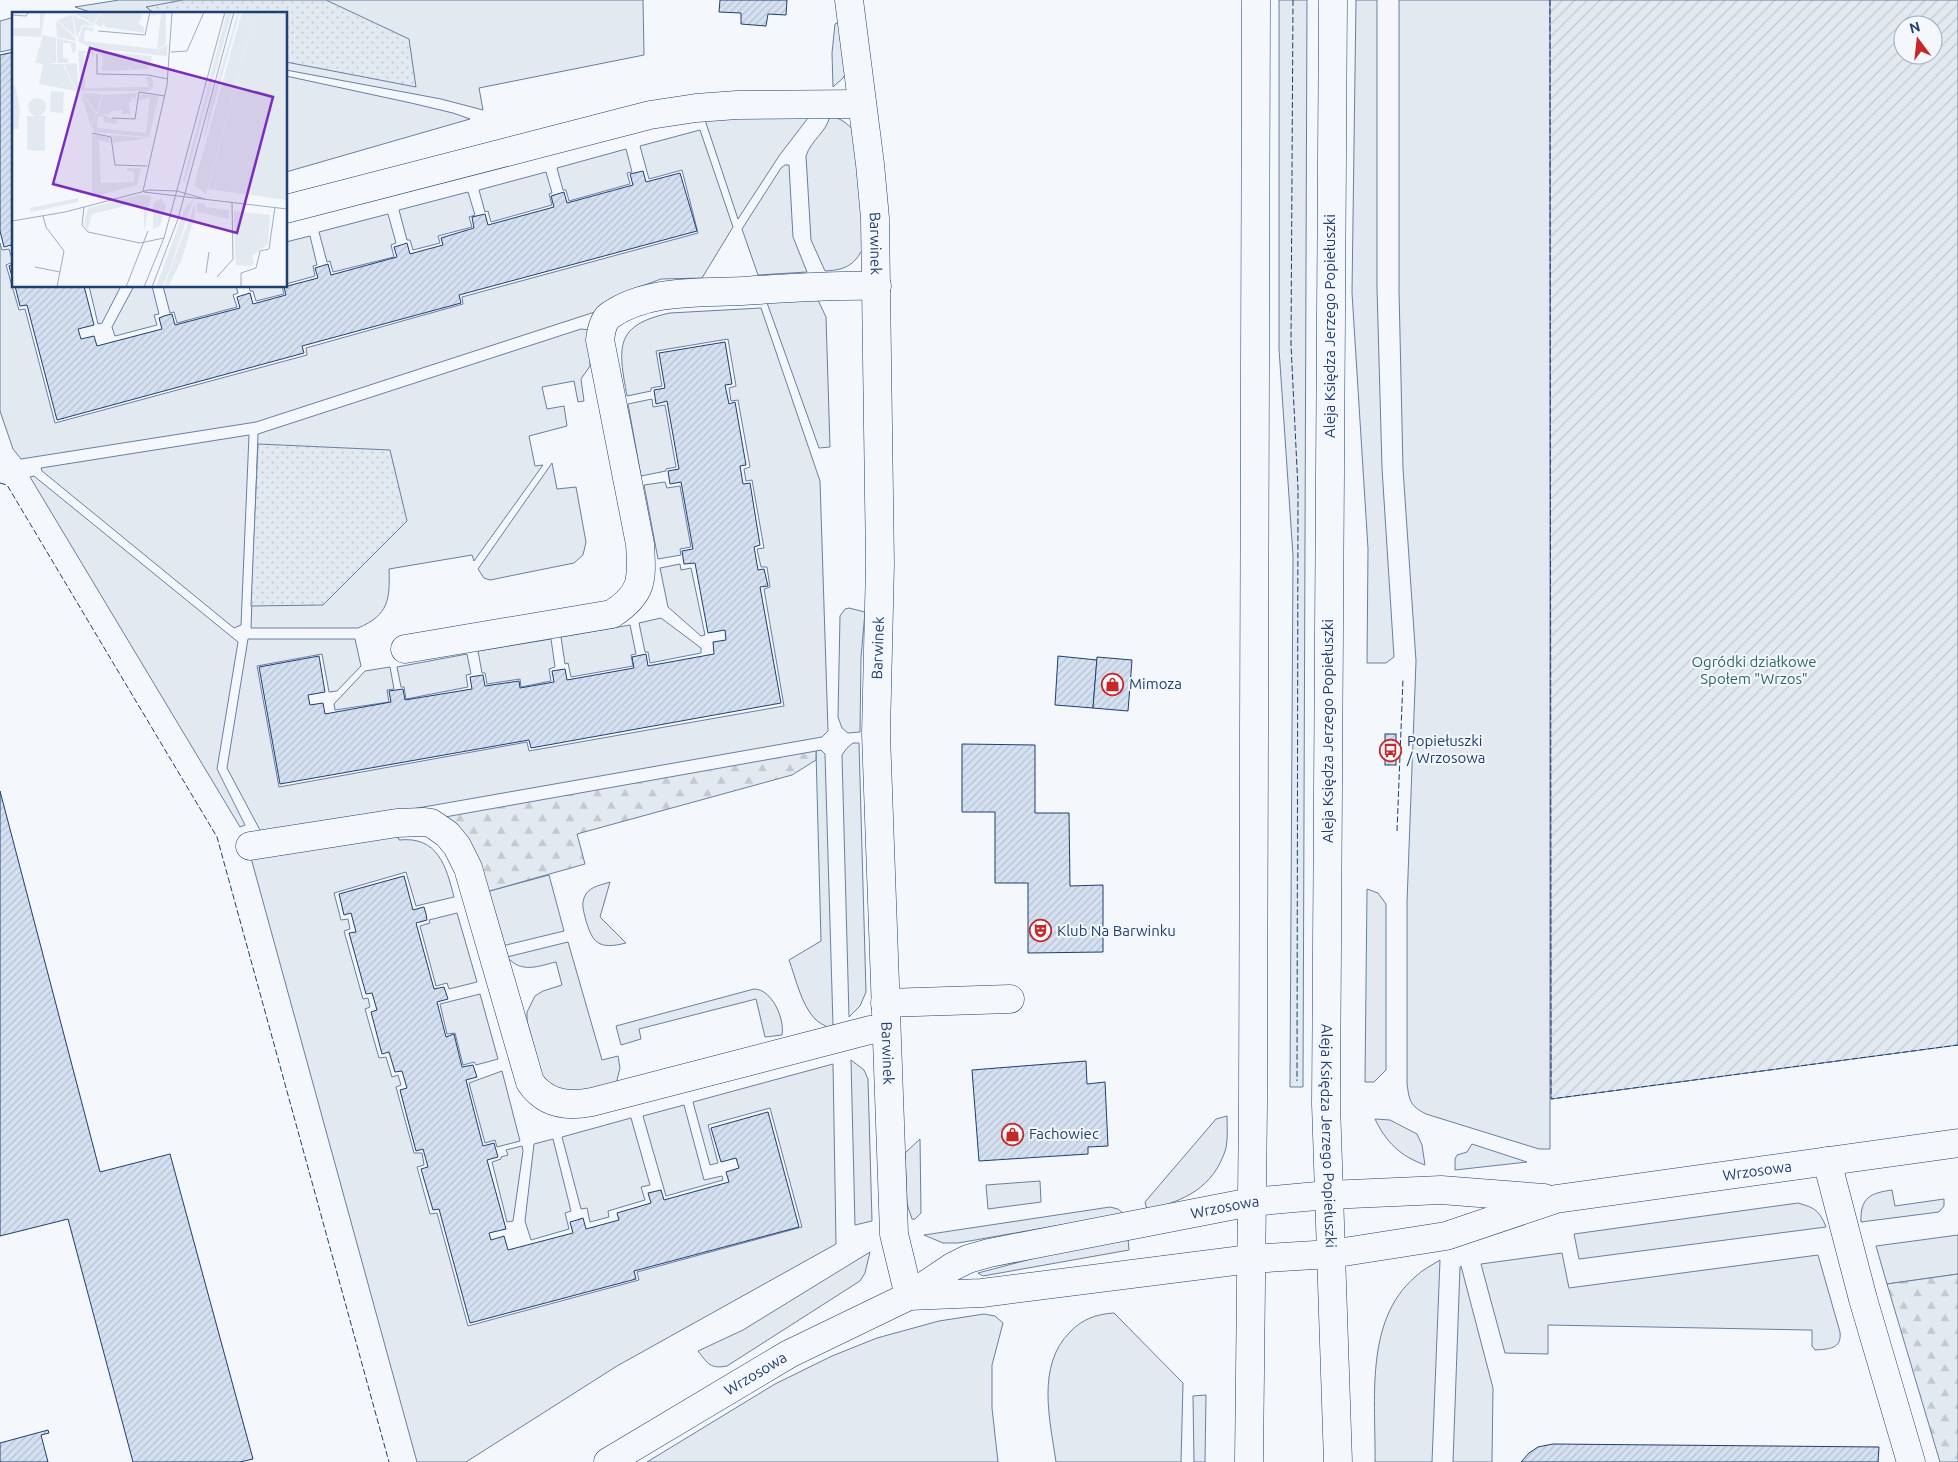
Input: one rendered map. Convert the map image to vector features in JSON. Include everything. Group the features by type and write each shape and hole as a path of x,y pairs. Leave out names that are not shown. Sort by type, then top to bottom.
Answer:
{"street":[{"name":"Barwinek","path":"849,0 875,218 880,573 876,734 894,1234 909,1296"},
{"path":"1248,1462 1253,1105 1256,0"},
{"name":"Aleja Księdza Jerzego Popiełuszki","path":"1333,0 1326,1094 1338,1462"},
{"path":"288,208 657,114 696,108 737,105 862,104"},
{"path":"405,649 612,614 628,604 638,589 642,570 640,544 600,340 602,328 608,316 649,298 830,285 877,286"},
{"path":"250,846 402,822 431,823 447,834 457,846 468,868 530,1082 545,1097 572,1106 870,1030 885,1016 1010,999"},
{"name":"Wrzosowa","path":"909,1296 982,1293 1250,1260 1331,1254 1446,1236 1556,1198 1958,1143"},
{"path":"1827,1161 1863,1300 1911,1462"},
{"name":"Wrzosowa","path":"608,1462 789,1354 909,1296 952,1267 968,1259 988,1253 1251,1202 1328,1195 1441,1190 1556,1198"}],"green space":[{"path":"119,0 643,0 644,55 479,88 483,110 441,99 288,70 288,12 90,12 75,7"},
{"path":"183,0 326,0 409,39 416,87 288,62 288,12 152,12 146,7"},
{"path":"1279,0 1307,0 1303,1087 1290,1087 1293,556 1279,349"},
{"path":"1356,0 1377,0 1377,288 1382,468 1394,657 1386,663 1367,663 1368,549 1352,293"},
{"path":"1399,0 1550,0 1550,1149 1539,1149 1426,1114 1411,1102 1407,1083 1407,902 1416,661 1403,469 1399,290"},
{"name":"Ogródki działkowe Społem \"Wrzos\"","path":"1550,0 1958,0 1958,1045 1551,1099"},
{"path":"12,18 12,49 0,52 0,21"},
{"path":"839,22 848,69 843,78 833,87 832,53 835,24"},
{"path":"288,76 411,103 470,119 288,171"},
{"path":"732,116 808,118 779,156 738,219 705,120"},
{"path":"830,116 838,118 855,132 865,244 858,257 850,265 825,271 811,240 806,156"},
{"path":"700,130 733,227 702,278 661,279 631,290 604,309 256,422 21,459 13,449 0,411 0,243 2,250 9,249 12,259 12,262 6,265 12,288 19,310 25,309 55,423 307,355 306,348 463,304 462,297 698,233 682,170 649,179 640,146"},
{"path":"626,149 632,172 627,173 630,184 569,201 566,190 563,190 557,168"},
{"path":"789,165 793,237 807,272 758,275 742,229 781,168"},
{"path":"546,172 552,193 549,194 552,205 491,222 488,211 485,212 479,190"},
{"path":"468,192 475,215 469,217 472,227 438,236 440,243 413,250 410,240 407,240 399,210"},
{"path":"388,214 396,243 391,245 394,257 333,272 330,261 327,262 319,232"},
{"path":"310,236 317,265 313,266 315,276 288,283 288,242"},
{"path":"89,288 120,288 102,323 98,324"},
{"path":"133,288 152,288 159,314 154,315 157,325 115,336 112,327"},
{"path":"164,288 237,288 238,293 233,295 237,307 177,323 174,312 170,313"},
{"path":"249,288 282,288 284,294 256,301 253,291 250,291"},
{"path":"817,298 826,317 830,447 819,448 766,300"},
{"path":"761,308 820,481 828,731 822,737 418,808 261,832 227,768 248,639 355,639 361,666 337,691 329,692 322,654 257,666 279,787 527,742 529,751 784,706 764,589 770,587 767,567 761,567 757,549 764,548 752,480 746,481 744,469 750,467 738,400 731,401 729,388 736,386 728,339 656,351 662,386 651,388 651,391 627,396 622,364 624,341 629,332 638,324 652,318 670,313"},
{"path":"581,329 590,330 590,366 581,379 584,401 578,402 574,381 542,387 547,409 564,406 567,426 529,436 535,466 543,465 474,561 472,555 389,569 389,589 386,605 376,618 358,628 251,628 258,434"},
{"path":"652,399 653,407 665,405 676,467 641,476 628,404"},
{"path":"249,435 241,625 234,628 42,471 41,468"},
{"path":"258,444 390,450 407,521 323,605 251,606"},
{"path":"552,463 557,489 576,487 586,542 583,555 574,563 490,580 484,578 478,569"},
{"path":"34,476 238,642 217,769 245,825 240,827 30,477"},
{"path":"665,482 667,488 680,486 691,547 680,549 681,555 658,559 644,485"},
{"path":"680,564 681,570 691,568 705,635 701,636 668,607 660,568"},
{"path":"849,608 865,612 861,658 860,732 848,733 842,728 838,717 840,616 845,609"},
{"path":"661,618 701,648 701,653 650,663 648,652 645,652 639,623"},
{"path":"630,625 636,654 631,655 633,666 571,677 568,663 565,664 561,637"},
{"path":"551,639 555,667 549,669 551,681 521,687 520,679 487,684 485,673 482,673 478,651"},
{"path":"467,654 471,674 466,675 468,687 406,699 404,687 401,687 397,667"},
{"path":"390,667 394,689 387,690 389,702 335,710 334,704 365,671"},
{"path":"853,743 859,743 866,992 860,1006 849,1017 842,755"},
{"path":"821,750 825,754 833,1025 829,1028 820,1023 810,1013 799,991 789,960 821,941 816,751"},
{"path":"816,751 816,760 792,775 577,834 585,864 486,892 445,817"},
{"path":"397,833 399,840 412,840 423,843 438,855 448,874 454,897 416,906 406,872 334,893 341,920 348,919 350,929 344,931 363,999 368,998 370,1007 365,1009 379,1058 386,1057 392,1077 398,1075 401,1085 396,1087 414,1153 422,1153 424,1165 417,1167 430,1214 437,1213 468,1326 639,1280 637,1272 802,1227 770,1108 708,1125 718,1163 710,1165 693,1102 833,1064 836,1244 617,1366 466,1462 417,1462 251,858"},
{"path":"549,875 564,931 502,946 486,892"},
{"path":"610,882 600,917 626,943 609,946 598,942 590,933 584,914 583,900 588,891 594,887"},
{"path":"1367,889 1378,893 1386,904 1386,1070 1374,1082 1365,1082"},
{"path":"457,913 477,982 449,989 447,983 436,986 420,926 430,923 429,920"},
{"path":"568,942 602,1060 618,1056 620,1068 616,1084 575,1095 553,1088 542,1076 527,1021 527,1012 535,996 543,991 562,985 556,962 537,967 524,967 518,966 507,957"},
{"path":"754,989 760,990 772,999 779,1013 782,1035 765,1037 756,999 639,1029 641,1039 621,1045 616,1026"},
{"path":"480,994 498,1059 476,1065 474,1062 463,1065 455,1033 447,1034 440,1004"},
{"path":"851,1060 864,1070 868,1079 872,1221 855,1225"},
{"path":"502,1071 520,1141 497,1147 495,1140 485,1143 469,1083"},
{"path":"684,1105 704,1180 722,1176 723,1180 666,1196 643,1116"},
{"path":"1227,1116 1226,1148 1221,1162 1214,1173 1196,1191 1173,1202 1147,1210 1145,1202 1216,1119"},
{"path":"631,1118 650,1185 641,1187 645,1200 608,1211 609,1217 590,1222 587,1208 581,1209 562,1137"},
{"path":"1375,1119 1390,1120 1417,1134 1422,1145 1425,1165 1401,1153 1384,1135"},
{"path":"553,1139 571,1211 565,1213 569,1229 531,1240 525,1221 534,1144"},
{"path":"920,1139 921,1213 915,1219 912,1219 907,1204 905,1153"},
{"path":"1472,1144 1527,1162 1455,1170 1457,1155 1467,1152"},
{"path":"522,1146 523,1151 513,1221 507,1222 492,1162 508,1155 506,1150"},
{"path":"1040,1181 1041,1202 988,1209 986,1185"},
{"path":"1892,1190 1895,1206 1944,1199 1944,1206 1939,1212 1861,1222 1862,1207 1868,1198 1878,1193"},
{"path":"1798,1203 1816,1210 1826,1227 1579,1259 1574,1234"},
{"path":"1110,1207 1118,1209 1124,1214 958,1243 943,1243 924,1235"},
{"path":"1958,1235 1958,1274 1887,1284 1876,1246"},
{"path":"1128,1239 1129,1250 983,1276 978,1273 1069,1249"},
{"path":"870,1252 865,1273 860,1281 727,1366 717,1367 710,1365 698,1351 743,1330"},
{"path":"1562,1253 1569,1288 1818,1255 1840,1332 1839,1342 1834,1347 1815,1350 1812,1346 1812,1330 1548,1325 1548,1354 1505,1353 1481,1264"},
{"path":"1440,1260 1432,1462 1375,1462 1376,1363 1380,1339 1387,1316 1399,1295 1415,1277"},
{"path":"1461,1266 1493,1388 1492,1462 1453,1462"},
{"path":"1958,1274 1958,1462 1940,1462 1887,1284"},
{"path":"1114,1313 1183,1383 1181,1462 1056,1462 1048,1394 1049,1377 1053,1361 1059,1346 1075,1327 1090,1318"},
{"path":"984,1314 995,1316 1003,1323 992,1365 992,1408 998,1462 647,1462 775,1384 832,1356 877,1338 939,1321"},
{"path":"1206,1395 1205,1462 1194,1462 1193,1396"}],"building":[{"path":"720,0 787,0 786,15 768,14 766,26 741,24 741,13 719,12"},
{"path":"12,52 12,249 11,245 4,247 0,231 0,55"},
{"path":"643,171 646,182 680,173 697,231 459,295 461,303 302,346 304,353 57,420 27,305 20,306 16,288 85,288 94,325 78,329 81,339 94,336 97,346 162,329 159,318 164,316 172,314 175,325 240,308 237,297 250,293 253,304 286,295 284,288 318,278 315,268 328,264 331,275 397,257 394,247 407,243 410,254 443,245 441,238 474,228 472,217 485,214 488,225 554,207 551,196 564,192 567,203 633,185 630,174"},
{"path":"12,265 12,276 9,266"},
{"path":"725,342 732,384 725,385 729,404 735,402 746,465 740,466 743,484 750,483 760,545 754,547 758,570 764,569 768,586 760,587 781,703 531,748 529,740 280,784 259,667 319,656 325,692 308,695 310,705 323,703 325,714 391,702 389,691 403,689 405,700 472,689 470,677 483,675 485,686 519,681 520,688 554,682 552,671 565,669 567,680 634,668 632,657 646,654 648,666 714,654 713,642 726,640 725,630 708,633 695,563 684,564 682,551 693,549 681,482 670,484 668,471 679,469 667,401 656,404 654,390 665,388 659,353"},
{"path":"1058,656 1097,660 1093,708 1055,705"},
{"name":"Mimoza","path":"1097,657 1132,660 1128,711 1093,708"},
{"path":"1385,734 1396,734 1396,765 1385,765"},
{"path":"962,744 1035,745 1035,813 1069,813 1070,886 1103,885 1103,952 1028,953 1028,883 995,883 995,812 962,812"},
{"path":"0,791 100,1172 170,1154 253,1459 240,1462 133,1462 68,1219 0,1236"},
{"path":"404,876 413,910 424,907 426,914 427,920 416,923 434,989 444,987 448,999 437,1002 446,1037 454,1034 462,1067 473,1065 477,1077 466,1080 483,1146 494,1143 498,1157 487,1160 506,1229 489,1233 491,1240 504,1236 508,1250 573,1233 570,1222 583,1218 586,1229 619,1220 617,1213 651,1203 648,1193 661,1190 664,1200 729,1182 726,1172 739,1168 736,1158 721,1162 711,1128 768,1112 799,1227 634,1271 636,1279 470,1323 439,1209 433,1210 421,1169 428,1167 423,1149 416,1151 400,1090 407,1088 402,1071 395,1072 389,1052 382,1054 371,1012 377,1010 372,993 366,994 349,933 356,932 351,913 344,915 339,894"},
{"path":"1086,1061 1087,1084 1105,1082 1108,1146 1088,1147 1088,1154 979,1161 972,1070"},
{"path":"48,1430 49,1433 41,1435 48,1462 0,1462 0,1443"},
{"path":"1553,1444 1879,1447 1878,1462 1521,1462 1538,1447"}],"fence":[{"path":"1293,0 1291,345 1298,489 1297,1081"},
{"path":"1550,0 1551,1099 1958,1045"},
{"path":"0,483 7,485 217,837 389,1462"},
{"path":"1397,831 1403,679"}],"place":[{"name":"Mimoza","path":"1113,684"},
{"name":"Popiełuszki / Wrzosowa","path":"1391,750"},
{"name":"Klub Na Barwinku","path":"1041,931"},
{"name":"Fachowiec","path":"1013,1134"}]}
